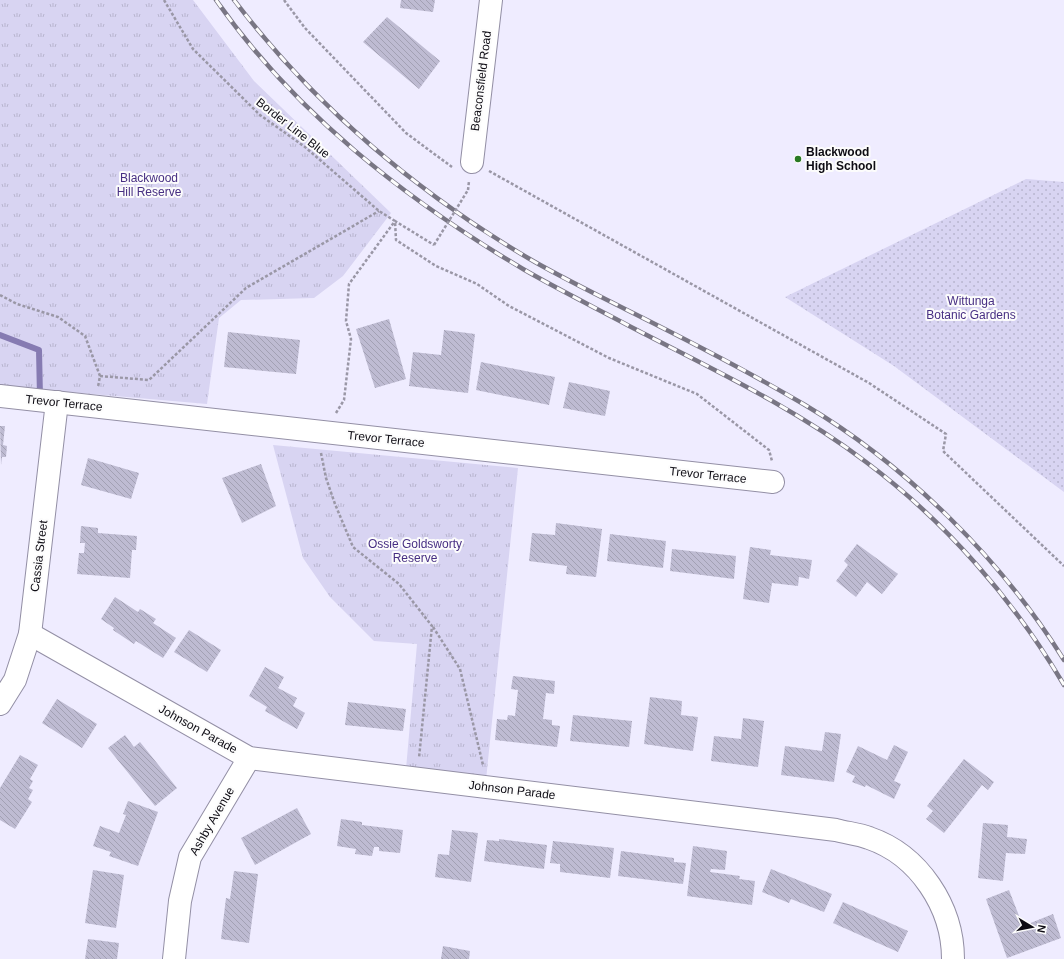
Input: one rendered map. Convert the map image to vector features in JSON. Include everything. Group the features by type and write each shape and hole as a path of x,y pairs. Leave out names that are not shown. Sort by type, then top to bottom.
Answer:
{"street":[{"name":"Beaconsfield Road","path":"472,162 491,0"},
{"name":"Trevor Terrace","path":"0,396 772,482"},
{"name":"Cassia Street","path":"0,704 15,680 30,634 57,402"},
{"name":"Johnson Parade","path":"30,634 249,758 836,830 870,838 898,854 922,874 943,908 953,944 953,959"},
{"name":"Ashby Avenue","path":"174,959 180,901 190,857 249,758"}],"path":[{"name":"Border Line Blue","path":"164,0 193,49 260,115 305,146 379,211 434,245 468,190"},
{"path":"284,0 305,28 406,133 453,168 472,162 869,383 946,434 943,450 1064,566"},
{"path":"100,376 149,380 246,288 379,211"},
{"path":"334,416 344,400 351,339 346,321 349,284 395,221"},
{"path":"395,221 396,240 436,266 477,284 510,306 609,358 697,394 769,450 773,467 772,482"},
{"path":"0,294 17,304 58,317 85,336 100,376 94,407"},
{"path":"317,431 326,478 353,547 372,564 399,584 432,626 460,669 489,787"},
{"path":"417,778 432,626"}],"green space":[{"name":"Blackwood Hill Reserve","path":"0,0 193,0 254,81 391,213 343,276 314,298 241,300 219,318 207,404 0,386"},
{"name":"Wittunga Botanic Gardens","path":"1026,179 1064,182 1064,492 894,366 785,297"},
{"name":"Ossie Goldsworty Reserve","path":"273,445 518,468 486,780 406,769 417,644 374,641 330,597 303,558"}],"building":[{"path":"401,0 435,0 433,12 400,8"},
{"path":"387,17 440,61 419,89 363,42"},
{"path":"389,319 406,379 375,388 356,329"},
{"path":"444,330 475,334 468,393 409,386 413,352 441,355"},
{"path":"228,332 300,340 296,374 224,367"},
{"path":"481,362 555,377 549,405 476,390"},
{"path":"569,382 610,391 605,416 563,408"},
{"path":"0,426 5,426 3,445 7,446 6,457 2,457 1,465"},
{"path":"88,458 139,473 131,499 81,485"},
{"path":"261,464 276,506 242,523 222,478"},
{"path":"556,523 602,529 596,577 566,574 567,566 529,561 532,533 555,535"},
{"path":"81,526 98,528 98,533 137,536 136,550 132,550 130,578 77,574 79,553 84,553 85,543 80,543"},
{"path":"610,534 666,541 663,568 607,561"},
{"path":"857,544 898,574 882,594 867,582 856,597 836,581 848,565 844,561"},
{"path":"750,547 771,550 770,555 812,560 809,579 799,577 798,586 772,583 769,603 743,599"},
{"path":"672,549 736,556 734,579 670,571"},
{"path":"115,597 138,612 140,609 156,619 153,623 176,638 163,658 136,641 134,644 113,630 114,628 101,619"},
{"path":"189,630 221,650 207,672 174,652"},
{"path":"265,667 284,677 278,688 297,698 293,706 305,713 297,729 265,711 267,707 249,696"},
{"path":"513,676 555,681 554,694 546,693 543,719 552,720 552,725 560,726 557,747 495,740 497,719 507,720 508,715 515,716 518,690 511,689"},
{"path":"650,697 682,701 681,715 698,717 693,751 644,744"},
{"path":"57,699 97,724 82,748 42,723"},
{"path":"348,702 406,709 403,731 345,725"},
{"path":"573,715 632,721 629,747 570,741"},
{"path":"743,718 764,721 758,767 711,761 714,736 741,739"},
{"path":"825,732 841,734 834,782 781,775 785,746 822,751"},
{"path":"125,735 134,747 140,742 177,788 155,806 108,748"},
{"path":"894,745 908,752 894,781 901,784 894,799 866,785 865,787 852,782 855,776 846,772 858,746 887,760"},
{"path":"20,755 38,765 30,779 33,781 29,788 33,790 28,799 32,802 15,829 0,820 0,788"},
{"path":"964,759 994,782 988,790 982,785 944,833 926,819 933,811 927,806"},
{"path":"128,801 158,812 138,866 109,856 111,852 93,846 100,826 119,833 126,815 123,814"},
{"path":"297,808 311,834 255,865 241,838"},
{"path":"341,819 362,822 362,825 403,830 400,853 379,851 379,847 374,847 372,856 355,854 356,849 337,846"},
{"path":"983,823 1008,825 1007,837 1027,839 1025,854 1006,853 1003,881 978,878"},
{"path":"452,830 478,833 471,882 435,877 438,854 449,855"},
{"path":"499,839 547,845 544,869 484,861 487,840 499,841"},
{"path":"553,841 614,848 610,878 560,872 560,864 550,863"},
{"path":"693,846 727,851 725,870 711,869 710,872 740,876 739,879 755,881 752,905 687,896"},
{"path":"621,851 674,858 674,862 686,863 683,884 618,876"},
{"path":"771,869 832,894 824,912 791,899 789,903 762,892"},
{"path":"93,870 124,875 116,928 85,923"},
{"path":"234,871 258,874 249,943 221,939 226,898 230,899"},
{"path":"1009,890 1023,926 1053,914 1061,938 1007,958 986,899"},
{"path":"843,902 908,931 898,952 833,923"},
{"path":"88,939 119,943 117,959 85,959"},
{"path":"443,946 470,951 469,959 441,959"}],"waterway":[{"path":"0,335 39,350 40,397"}],"railway":[{"path":"216,0 247,41 281,80 317,116 355,151 436,213 479,242 537,277 783,407 839,442 895,485 950,536 976,564 1023,623 1064,685"},
{"path":"234,0 265,38 332,110 406,175 446,204 486,232 528,258 720,358 805,405 843,429 879,456 915,486 981,551 1012,586 1064,660"}],"place":[{"name":"Blackwood High School","path":"798,159"}]}
